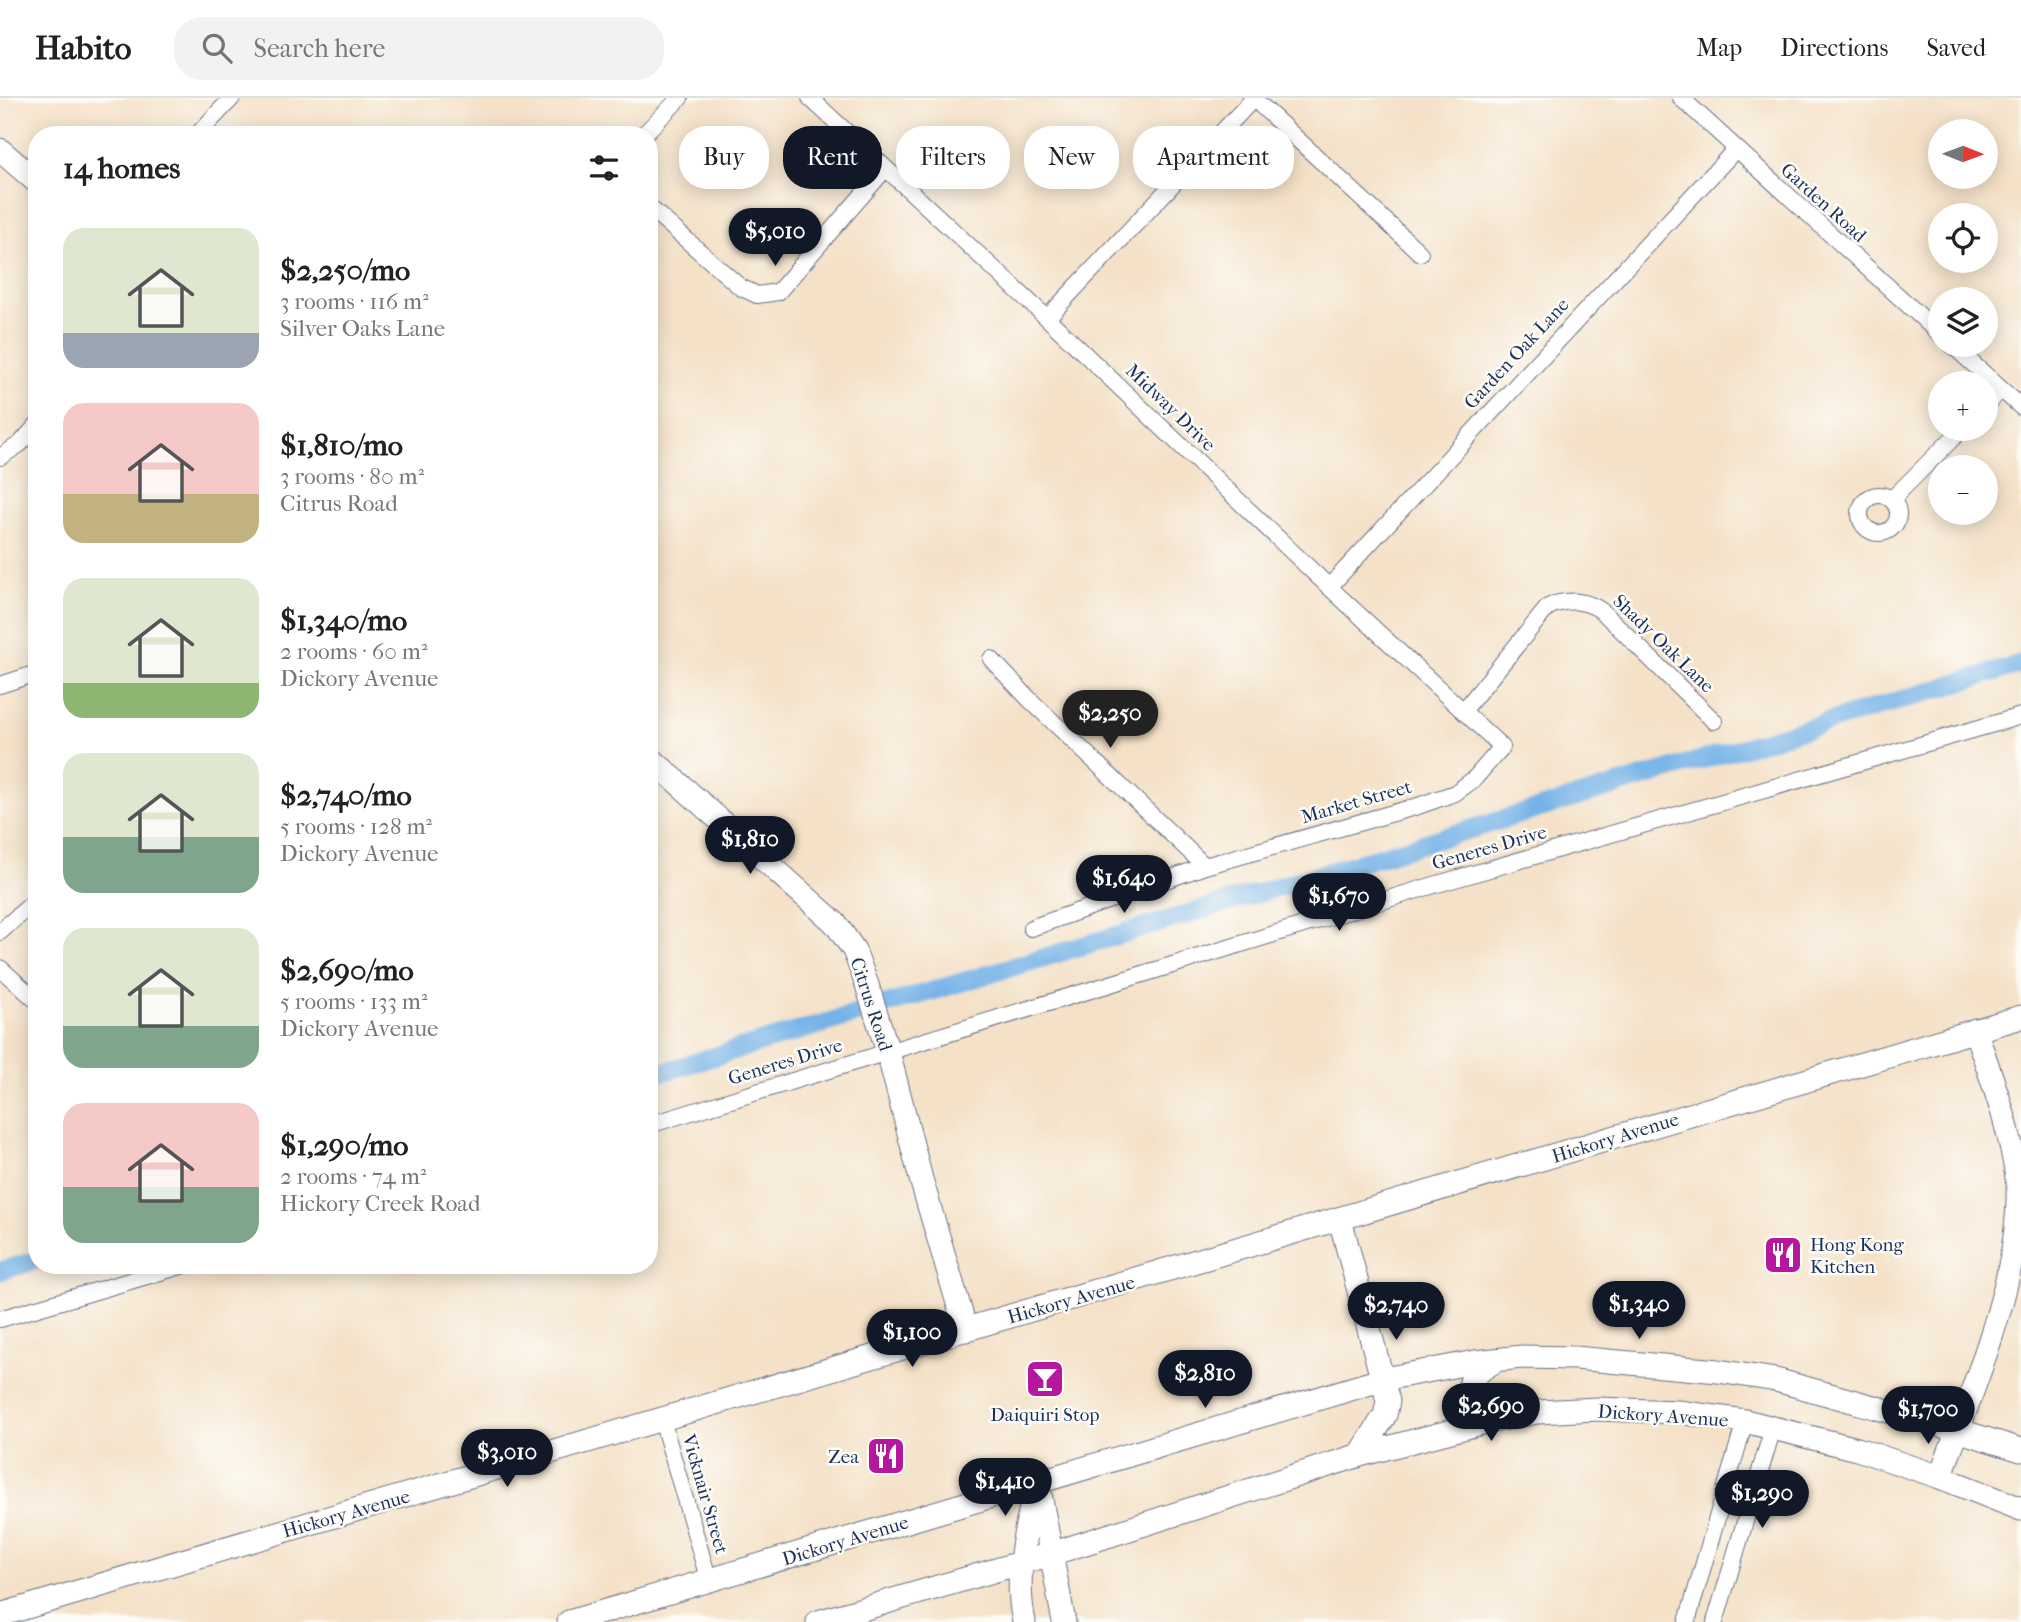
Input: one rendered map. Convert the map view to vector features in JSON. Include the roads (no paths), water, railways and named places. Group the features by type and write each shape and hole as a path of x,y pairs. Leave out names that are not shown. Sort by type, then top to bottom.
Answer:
{"main road":[{"path":"0,150 28,174"},
{"name":"Citrus Road","path":"658,765 835,923 854,950 886,1047 921,1179 966,1330"},
{"name":"Hickory Avenue","path":"0,1615 2021,1017"},
{"path":"1940,1477 2000,1319 2017,1243 2020,1186 2005,1116 1975,1030"},
{"path":"1340,1219 1388,1401 1385,1415 1360,1455"},
{"name":"Dickory Avenue","path":"569,1622 1384,1379 1522,1357 1575,1358 1718,1370 1776,1380 2021,1450"},
{"path":"1497,1360 1481,1370 1472,1381 1471,1395 1476,1408 1485,1416 1505,1418"},
{"name":"Dickory Avenue","path":"818,1622 1051,1554 1360,1455 1537,1412 1598,1409 1678,1412 1745,1421 1857,1449 2021,1508"},
{"path":"1038,1482 1064,1622"},
{"path":"1024,1622 1019,1600 1021,1563 1024,1534 1038,1482"}],"street":[{"path":"206,126 232,98"},
{"path":"652,126 680,98"},
{"name":"Midway Drive","path":"810,98 1047,317 1329,587 1502,747"},
{"path":"1047,317 1253,98 1420,253"},
{"name":"Garden Road","path":"1681,98 1928,323"},
{"name":"Garden Oak Lane","path":"1329,587 1735,150"},
{"path":"658,215 740,287 757,295 778,292 885,169"},
{"path":"1965,357 2021,407"},
{"path":"1998,393 2001,390"},
{"path":"0,457 20,444 28,435"},
{"path":"1892,499 1950,441"},
{"name":"Shady Oak Lane","path":"1464,710 1548,607 1556,603 1581,601 1593,604 1603,612 1714,720"},
{"path":"991,659 1030,700 1205,866"},
{"path":"0,685 28,676"},
{"name":"Generes Drive","path":"658,1122 886,1047 2021,716"},
{"name":"Market Street","path":"1031,928 1205,866 1418,806 1455,793 1475,779 1502,747"},
{"path":"0,933 28,907"},
{"path":"0,968 28,993"},
{"path":"0,1319 153,1274"},
{"name":"Vicknair Street","path":"662,1420 709,1580"},
{"path":"1687,1622 1745,1421"},
{"path":"1714,1622 1773,1428"}],"waterway":[{"path":"658,1073 2021,664"},
{"path":"0,1271 28,1263"}],"place":[{"name":"Hong Kong Kitchen","path":"1783,1255"},
{"name":"Daiquiri Stop","path":"1045,1379"},
{"name":"Zea","path":"886,1456"}]}
